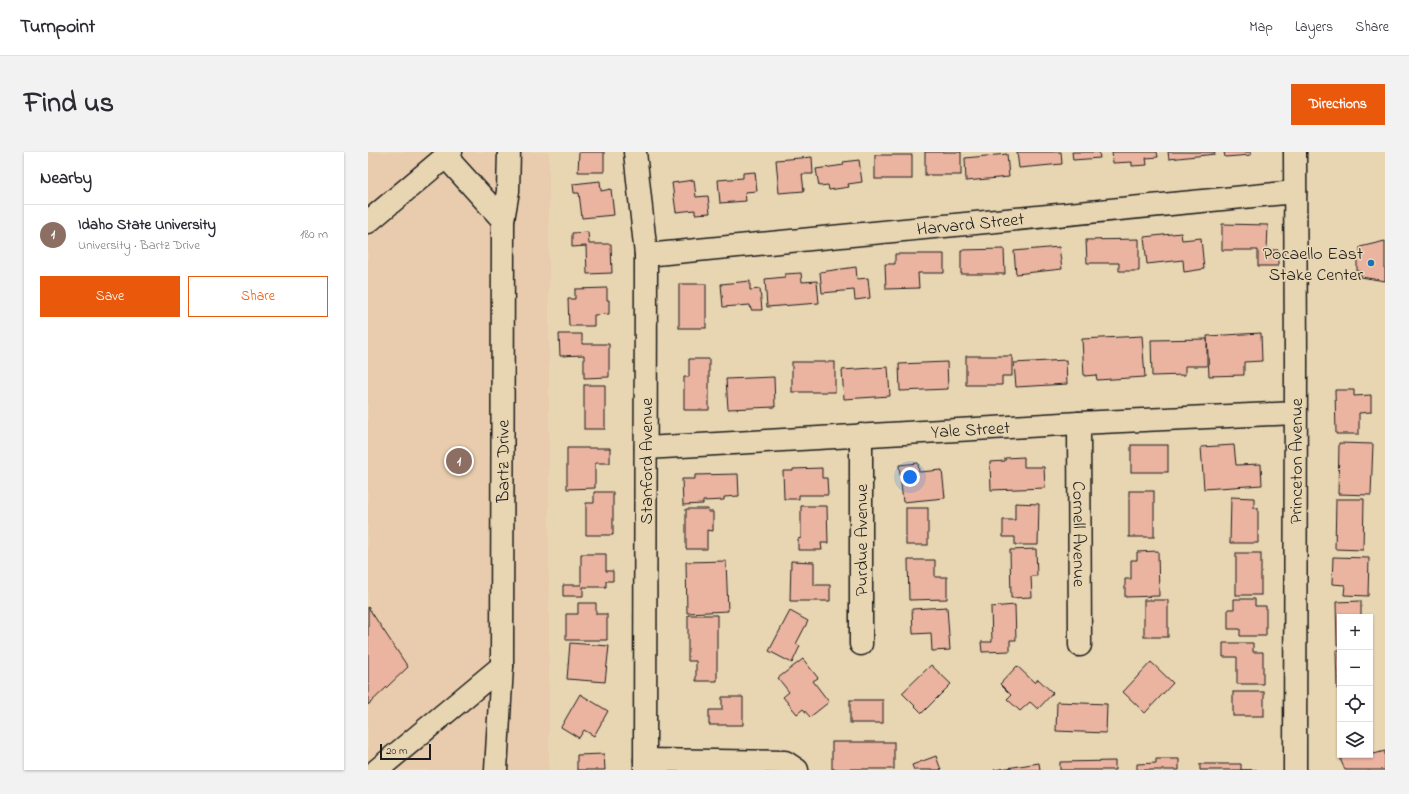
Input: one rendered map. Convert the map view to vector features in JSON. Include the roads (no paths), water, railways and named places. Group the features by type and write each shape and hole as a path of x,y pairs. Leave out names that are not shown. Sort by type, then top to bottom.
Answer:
{"street":[{"name":"Bartz Drive","path":"496,770 502,666 503,220 508,191 509,152"},
{"name":"Stanford Avenue","path":"635,152 646,255 645,765"},
{"name":"Princeton Avenue","path":"1294,770 1295,152"},
{"path":"368,222 448,154 503,220"},
{"name":"Harvard Street","path":"646,255 1295,192"},
{"name":"Yale Street","path":"646,448 1079,423 1295,413"},
{"name":"Cornell Avenue","path":"1079,423 1080,646"},
{"name":"Purdue Avenue","path":"861,644 862,435"},
{"path":"377,770 502,666"},
{"path":"645,765 785,762 797,770"}],"place":[{"name":"Pocaello East Stake Center","path":"1371,263"},
{"name":"Idaho State University","path":"459,461"}]}
